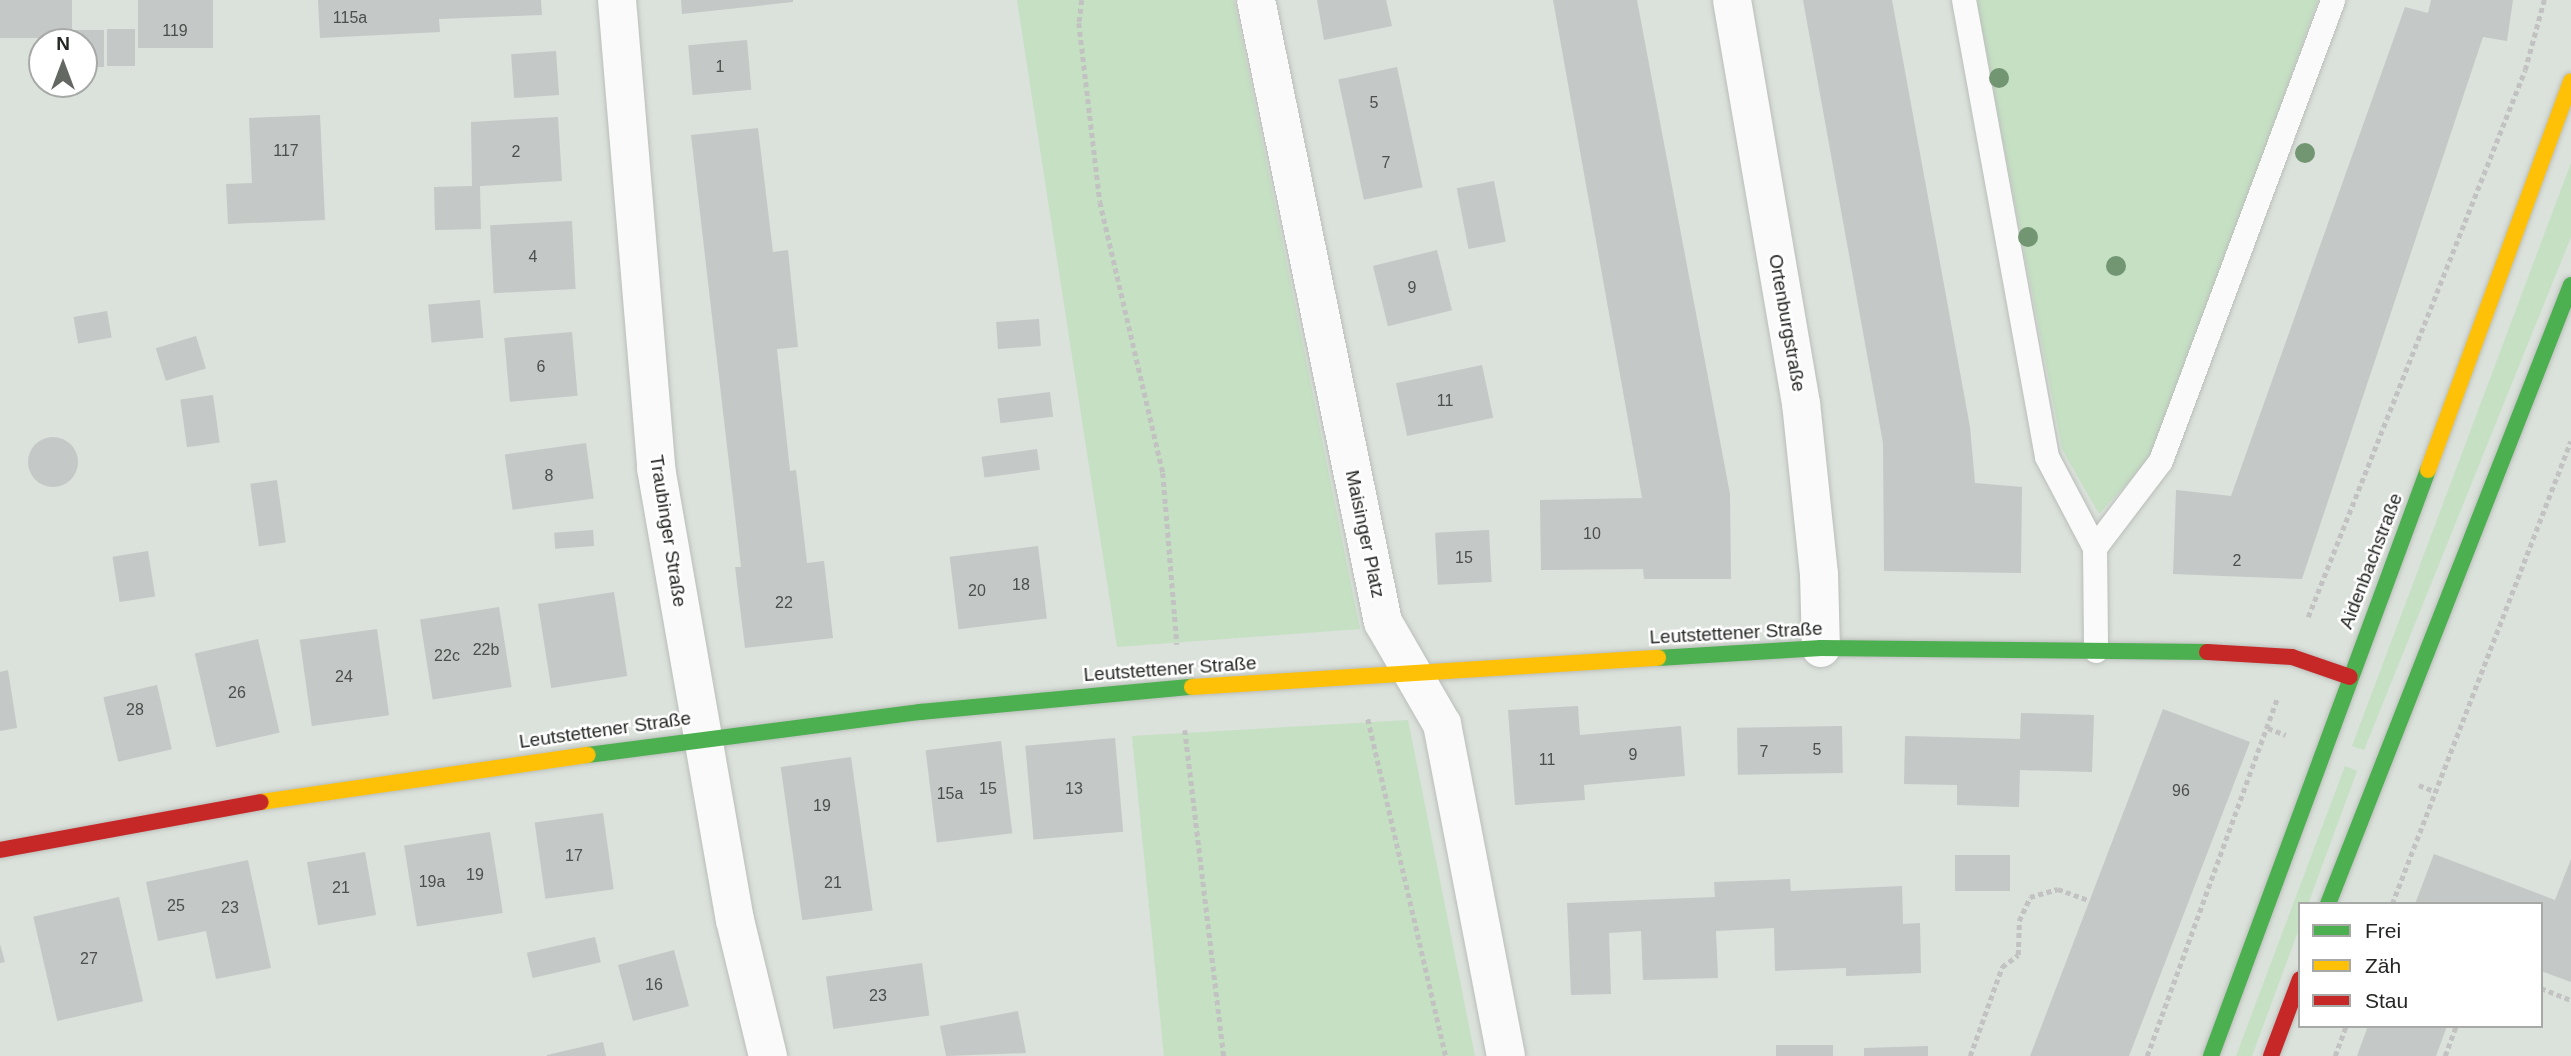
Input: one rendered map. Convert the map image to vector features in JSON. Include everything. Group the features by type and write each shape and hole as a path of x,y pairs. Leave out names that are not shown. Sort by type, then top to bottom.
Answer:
{"street":[{"name":"Traubinger Straße","path":"617,0 656,468 735,920 768,1056"},
{"name":"Maisinger Platz","path":"1256,0 1383,622 1442,724 1506,1056"},
{"name":"Ortenburgstraße","path":"1732,0 1801,403 1819,574 1821,648"},
{"name":"Aidenbachstraße","path":"2211,1056 2571,82"},
{"path":"2329,902 2571,285"},
{"name":"Leutstettener Straße","path":"0,849 340,787 920,712 1180,688 1821,648 2256,652 2292,657 2350,677"},
{"path":"2271,1056 2298,984"}],"lane":[{"path":"1964,0 2047,457 2095,548 2096,651"},
{"path":"2095,548 2161,461 2333,0"}],"path":[{"path":"1082,0 1079,23 1100,202 1163,473 1180,688 1224,1056"},
{"path":"2147,1056 2292,657 2525,70 2544,0"},
{"path":"2393,902 2571,441"},
{"path":"1358,677 1446,1056"},
{"path":"1970,1056 2002,967 2018,955 2019,921 2030,897 2058,889 2089,900"},
{"path":"2543,989 2571,1000"},
{"path":"2335,1056 2345,1028"},
{"path":"2445,1056 2455,1028"}],"green space":[{"path":"1017,0 1234,0 1360,629 1117,647"},
{"path":"1976,0 2318,0 2195,346 2151,457 2099,514 2062,449"},
{"path":"2571,163 2571,237 2364,750 2352,746"},
{"path":"1408,720 1475,1056 1164,1056 1132,736"},
{"path":"2345,766 2357,771 2309,902 2298,902 2298,931 2252,1056 2236,1056"}],"building":[{"path":"0,0 72,0 72,28 28,28 28,38 0,38"},
{"path":"138,0 213,0 213,48 138,48"},
{"path":"318,0 541,0 542,15 439,19 440,32 320,38"},
{"path":"681,0 793,0 793,2 682,14"},
{"path":"1317,0 1386,0 1392,26 1324,40"},
{"path":"1553,0 1637,0 1730,494 1731,579 1644,579 1643,569 1541,570 1540,500 1642,498"},
{"path":"1803,0 1892,0 1970,427 1975,483 2022,487 2021,573 1884,571 1883,443"},
{"path":"2431,0 2513,0 2507,41 2483,37 2302,579 2173,574 2176,490 2231,496 2405,7 2428,13"},
{"path":"107,29 135,29 135,66 107,66"},
{"path":"98,30 104,30 104,67 98,67"},
{"path":"747,40 751,90 693,95 688,45"},
{"path":"556,51 559,95 514,98 511,54"},
{"path":"1397,67 1423,187 1364,200 1338,79"},
{"path":"320,115 325,220 228,224 226,184 252,183 249,118"},
{"path":"558,117 562,181 480,186 481,229 435,230 434,187 472,186 471,122"},
{"path":"758,128 773,252 788,250 798,347 777,349 790,471 796,470 807,563 824,561 833,638 745,648 735,567 741,567 691,135"},
{"path":"1494,181 1506,242 1469,249 1457,188"},
{"path":"572,221 576,289 494,293 490,225"},
{"path":"1437,250 1452,310 1388,326 1373,266"},
{"path":"480,300 483,338 432,342 428,305"},
{"path":"107,311 112,338 78,343 74,317"},
{"path":"1039,319 1041,346 998,349 996,322"},
{"path":"572,332 578,396 510,402 504,338"},
{"path":"196,336 206,369 166,381 156,348"},
{"path":"1482,365 1493,418 1407,436 1396,383"},
{"path":"1050,392 1053,417 1000,423 997,398"},
{"path":"213,395 220,443 187,447 180,400"},
{"path":"53,437 71,444 78,462 71,480 53,487 35,480 28,462 35,444"},
{"path":"586,443 594,498 513,510 505,454"},
{"path":"1037,449 1040,470 984,478 982,457"},
{"path":"277,480 286,542 259,546 250,484"},
{"path":"593,530 594,546 555,549 554,533"},
{"path":"1489,530 1492,582 1438,585 1435,533"},
{"path":"1038,546 1047,618 959,629 950,557"},
{"path":"148,551 155,596 120,602 112,557"},
{"path":"614,592 627,676 551,688 538,604"},
{"path":"499,607 512,687 433,700 420,620"},
{"path":"377,629 389,715 312,726 300,640"},
{"path":"258,639 280,733 216,747 195,654"},
{"path":"8,670 17,728 0,731 0,672"},
{"path":"157,685 172,749 118,762 103,697"},
{"path":"1578,706 1580,735 1681,726 1685,776 1584,785 1585,800 1515,805 1508,710"},
{"path":"2163,709 2250,742 2129,1056 2030,1056"},
{"path":"2021,713 2094,715 2092,772 2020,770 2019,807 1957,805 1957,785 1904,784 1905,736 2020,739"},
{"path":"1842,726 1843,773 1738,775 1737,728"},
{"path":"1115,738 1123,832 1034,839 1025,746"},
{"path":"1001,741 1012,833 937,843 926,750"},
{"path":"851,757 873,910 802,920 781,767"},
{"path":"603,813 614,889 545,899 535,823"},
{"path":"490,832 503,913 417,927 404,846"},
{"path":"365,852 376,915 318,925 307,862"},
{"path":"2434,854 2555,900 2571,859 2571,982 2543,972 2543,902 2416,902"},
{"path":"1955,855 2010,855 2010,891 1955,891"},
{"path":"248,860 271,968 216,979 206,931 158,941 146,882"},
{"path":"1790,879 1791,891 1902,886 1903,924 1920,923 1921,973 1846,976 1846,968 1775,971 1774,928 1716,931 1718,978 1643,980 1641,931 1609,933 1611,994 1571,995 1567,903 1715,897 1714,882"},
{"path":"119,897 143,1001 57,1021 33,917"},
{"path":"595,937 601,962 533,978 527,953"},
{"path":"0,944 5,962 0,963"},
{"path":"674,950 689,1006 633,1021 618,965"},
{"path":"922,963 929,1015 833,1029 826,976"},
{"path":"1018,1011 1026,1053 946,1056 940,1026"},
{"path":"2367,1028 2446,1028 2436,1056 2357,1056"},
{"path":"603,1042 606,1056 547,1056 547,1055"},
{"path":"1776,1045 1833,1045 1833,1056 1776,1056"},
{"path":"1928,1046 1928,1056 1864,1056 1864,1048"}],"traffic: fast":[{"path":"2329,902 2571,285"},
{"path":"2211,1056 2428,470"},
{"path":"1658,658 1821,648 2207,652"},
{"path":"588,755 920,712 1192,687"}],"traffic: slow":[{"path":"2428,470 2571,82"},
{"path":"1192,687 1658,658"},
{"path":"261,802 588,755"}],"traffic: jam":[{"path":"2207,652 2292,657 2350,677"},
{"path":"0,850 261,802"},
{"path":"2271,1056 2298,984"}]}
